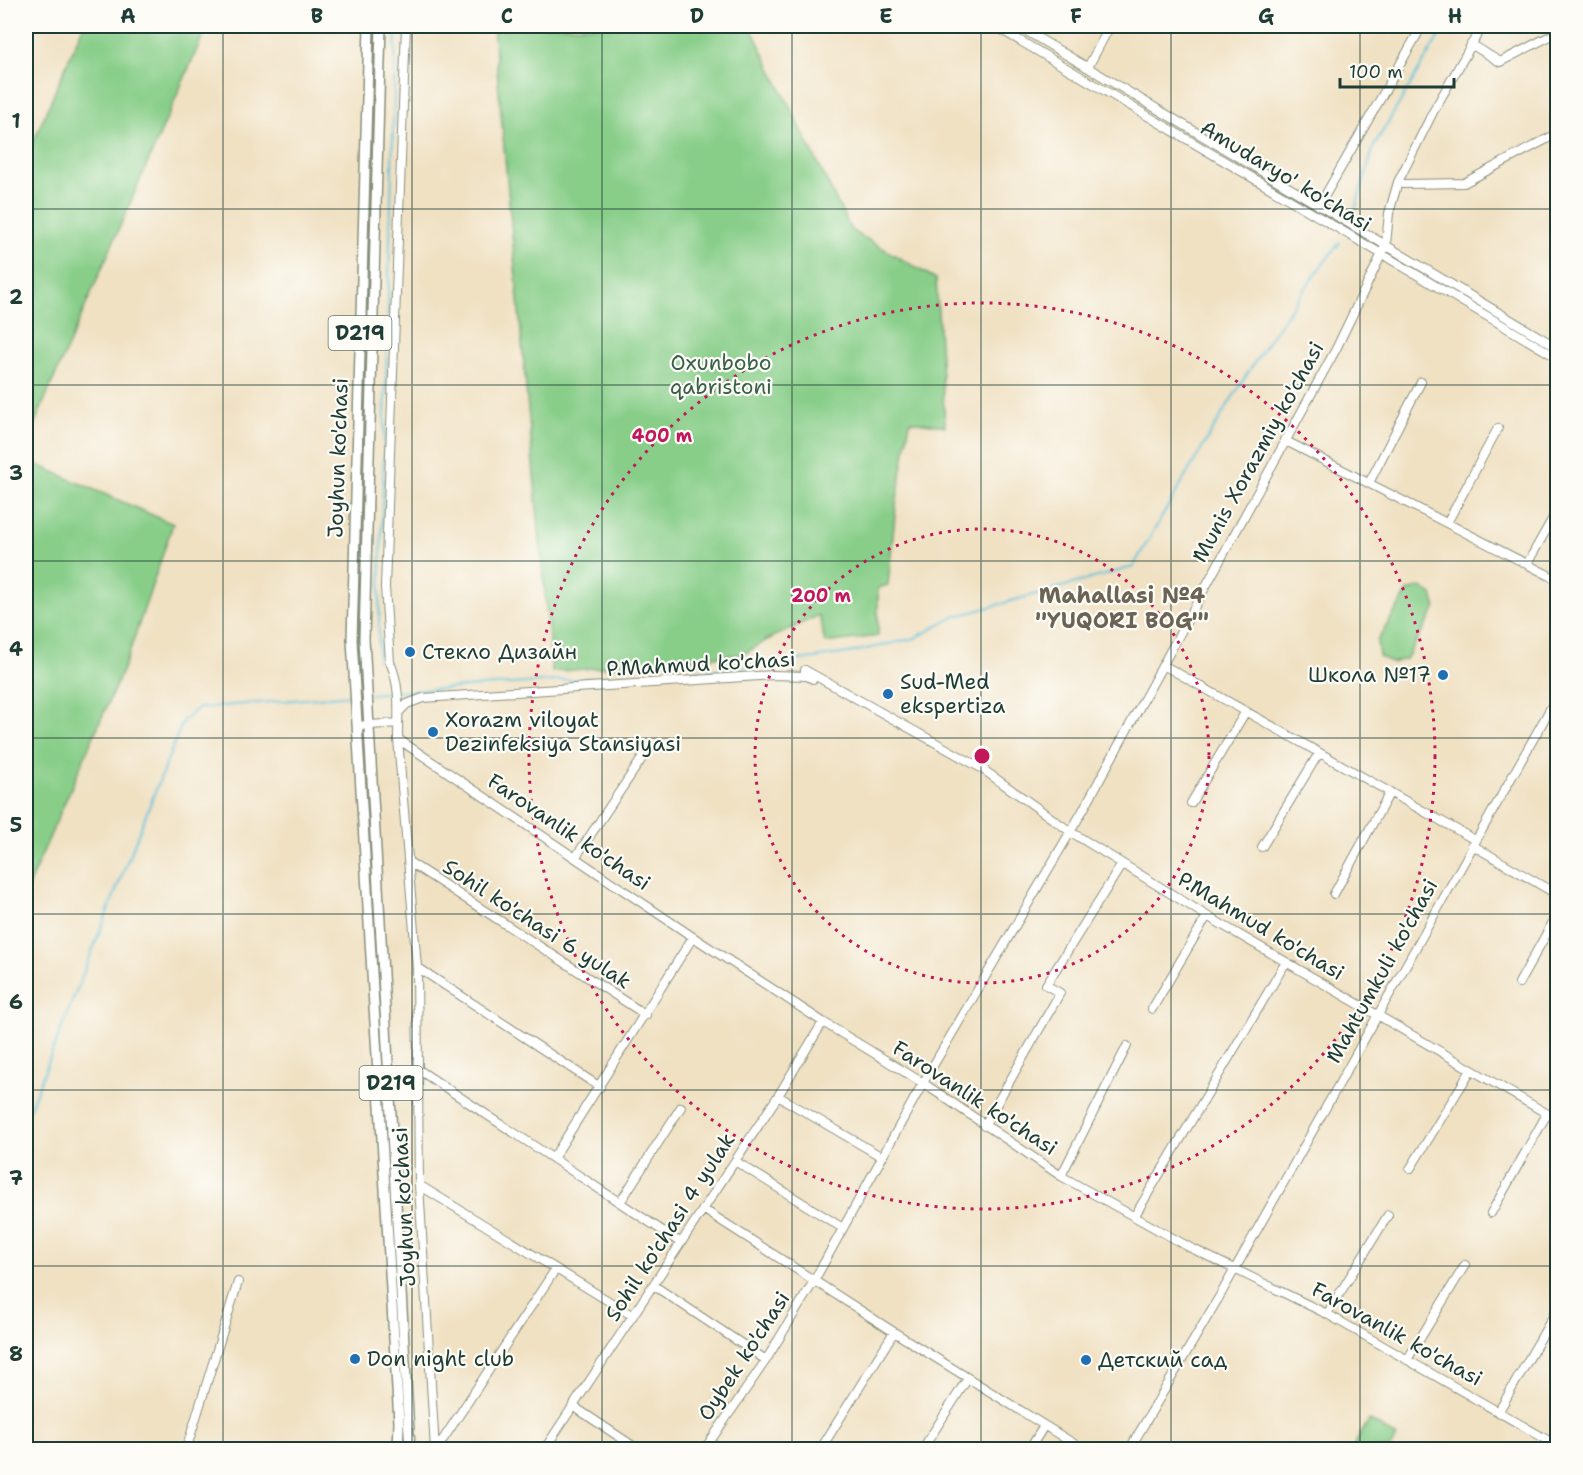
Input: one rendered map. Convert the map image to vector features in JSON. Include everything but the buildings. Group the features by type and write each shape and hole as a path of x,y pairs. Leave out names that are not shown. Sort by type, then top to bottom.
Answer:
{"main road":[{"name":"Joyhun ko'chasi","path":"369,26 352,640 399,1422 398,1449"},
{"name":"Joyhun ko'chasi","path":"381,26 364,639 410,1449"}],"street":[{"name":"Joyhun ko'chasi","path":"406,26 385,587 390,662 395,673 400,711 398,739 417,967 419,1185 435,1449"},
{"name":"Amudaryo' ko'chasi","path":"995,26 1557,358"},
{"name":"Amudaryo' ko'chasi","path":"1018,26 1557,348"},
{"path":"1088,67 1110,26"},
{"path":"1319,206 1422,26"},
{"name":"Munis Xorazmiy ko'chasi","path":"923,1083 1071,832 1284,440 1336,349 1386,245 1389,213 1398,182 1482,26"},
{"path":"1471,44 1500,62 1557,32"},
{"path":"1403,184 1464,183 1557,133"},
{"path":"1369,483 1421,382"},
{"path":"1447,524 1498,428"},
{"path":"1284,440 1557,580"},
{"path":"1527,564 1557,509"},
{"path":"1163,664 1390,792 1557,895"},
{"name":"P.Mahmud ko'chasi","path":"805,670 954,753 1071,832 1207,916 1557,1120"},
{"name":"P.Mahmud ko'chasi","path":"400,711 407,704 423,698 773,675 807,676 954,753"},
{"name":"Mahtumkuli ko'chasi","path":"1129,1449 1378,1016 1557,695"},
{"path":"1191,803 1246,711"},
{"path":"357,722 398,723"},
{"name":"Farovanlik ko'chasi","path":"398,739 693,937 823,1022 923,1083 1060,1176 1134,1217 1327,1314 1557,1446"},
{"path":"574,858 650,748"},
{"path":"1262,847 1319,753"},
{"path":"1334,894 1390,792"},
{"name":"Sohil ko'chasi 6 yulak","path":"409,862 646,1015"},
{"path":"984,1126 1060,993 1046,985 1122,864"},
{"path":"1519,983 1557,913"},
{"path":"1152,1009 1207,916"},
{"path":"554,1157 646,1015 693,937"},
{"path":"1134,1217 1286,962"},
{"path":"417,967 600,1087"},
{"name":"Sohil ko'chasi 4 yulak","path":"544,1449 778,1096 823,1022"},
{"path":"1060,1176 1127,1046"},
{"path":"417,1068 681,1242"},
{"path":"1410,1169 1472,1070"},
{"name":"Oybek ko'chasi","path":"704,1449 766,1360 814,1281 841,1227 923,1083"},
{"path":"778,1096 882,1157"},
{"path":"621,1201 681,1107"},
{"path":"1491,1213 1547,1114"},
{"path":"735,1161 841,1227"},
{"path":"419,1185 633,1316"},
{"name":"Oybek ko'chasi","path":"704,1209 814,1281"},
{"path":"1327,1314 1388,1215"},
{"path":"1407,1360 1465,1265"},
{"path":"435,1449 555,1270"},
{"path":"814,1281 1084,1449"},
{"path":"186,1449 238,1282"},
{"path":"653,1285 766,1360"},
{"path":"1499,1411 1557,1308"},
{"path":"819,1449 894,1332"},
{"path":"922,1449 968,1378"},
{"path":"573,1406 639,1449"},
{"path":"1029,1449 1044,1426"}],"green space":[{"path":"83,26 207,26 26,443 26,159"},
{"name":"Oxunbobo qabristoni","path":"493,26 750,26 851,230 936,279 945,426 910,421 896,505 888,585 878,588 878,636 825,643 819,615 765,641 744,654 552,672"},
{"path":"26,460 173,524 126,662 26,891"},
{"path":"1420,587 1432,595 1436,608 1406,659 1392,663 1379,656 1377,641 1408,591"},
{"path":"1369,1420 1397,1437 1389,1449 1352,1449"}],"waterway":[{"path":"378,660 396,26"},
{"path":"1352,220 1374,146 1445,26"},
{"path":"370,694 750,667 849,653 915,638 954,617 1133,567 1256,360 1340,242"},
{"path":"26,1118 183,721 198,708 352,695"}],"place":[{"name":"Стекло Дизайн","path":"410,652"},
{"name":"Школа №17","path":"1443,675"},
{"name":"Sud-Med ekspertiza","path":"888,694"},
{"name":"Xorazm viloyat Dezinfeksiya Stansiyasi","path":"433,732"},
{"name":"Don night club","path":"355,1359"},
{"name":"Детский сад","path":"1086,1360"}],"district":[{"name":"Mahallasi №4 ''YUQORI BOG'\"","path":"1122,608"}]}
